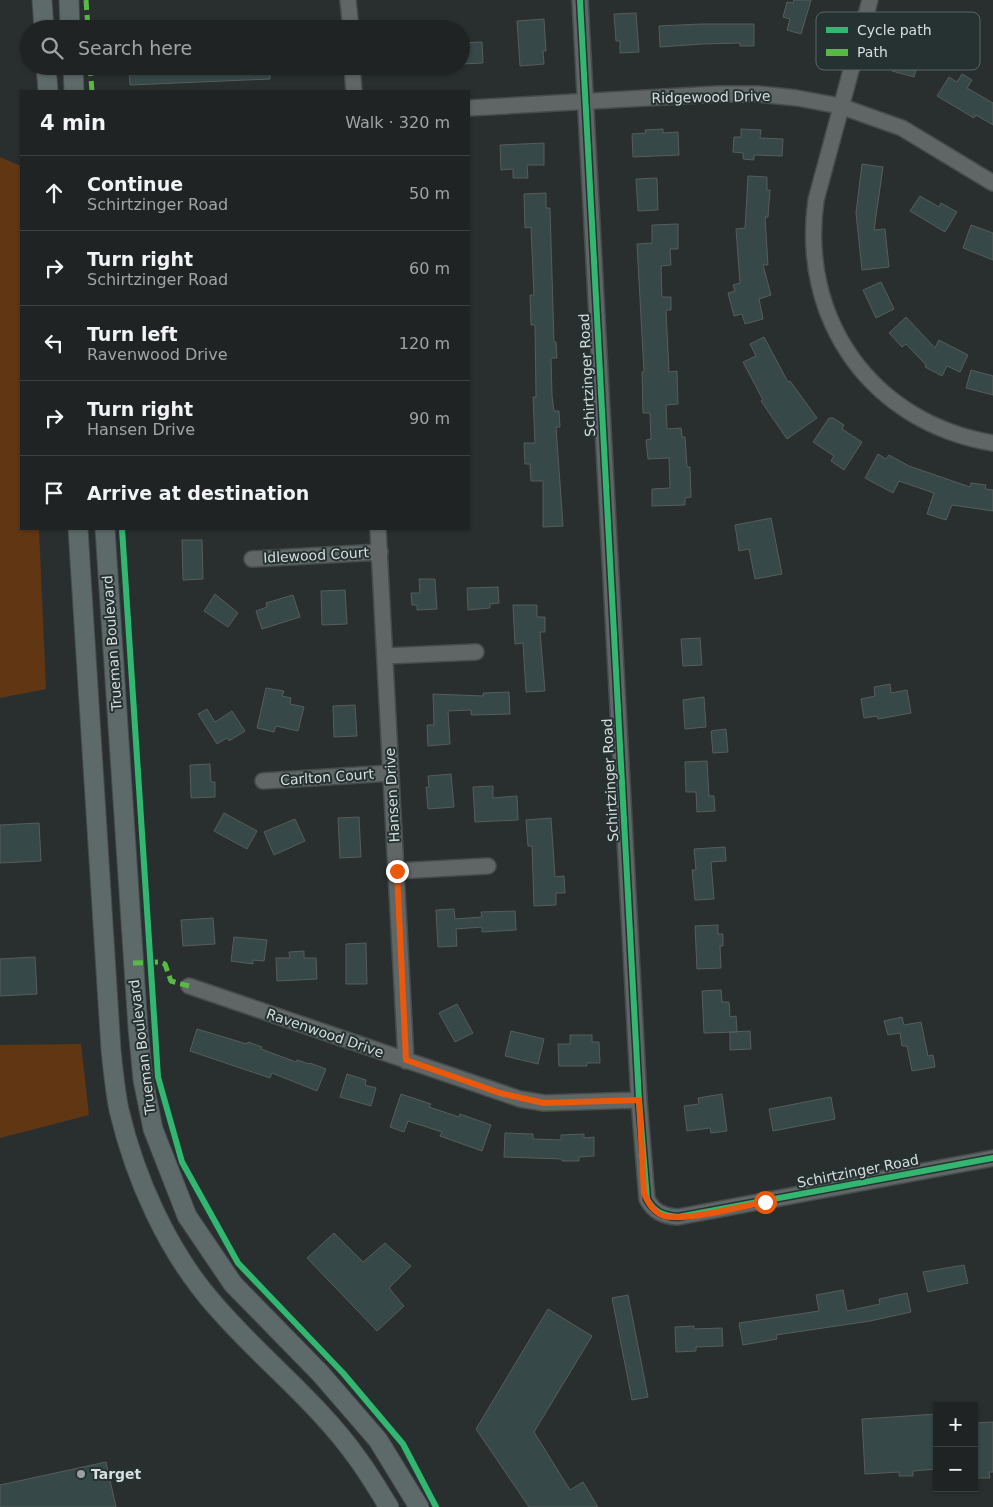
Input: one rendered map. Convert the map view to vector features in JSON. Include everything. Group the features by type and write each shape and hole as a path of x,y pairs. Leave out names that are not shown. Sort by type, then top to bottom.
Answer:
{"main road":[{"path":"42,0 43,20"},
{"path":"69,0 70,20"},
{"path":"47,75 48,90"},
{"path":"73,75 74,90"},
{"name":"Trueman Boulevard","path":"78,530 111,1050 119,1108 125,1132 164,1231 212,1303 330,1425 358,1458 388,1507"},
{"name":"Trueman Boulevard","path":"105,530 138,1028 143,1080 153,1129 187,1216 233,1284 320,1373 378,1440 419,1507"}],"street":[{"path":"348,0 349,20"},
{"name":"Schirtzinger Road","path":"580,0 644,1193 651,1207 670,1217 745,1206 993,1158"},
{"path":"850,70 816,200 813,224 813,257 824,307 835,332 850,358 868,379 911,414 962,436 993,443"},
{"path":"353,75 354,90"},
{"name":"Ridgewood Drive","path":"470,108 758,94 797,98 840,106 902,128 993,183"},
{"name":"Hansen Drive","path":"378,530 406,1060"},
{"name":"Idlewood Court","path":"252,559 380,552"},
{"path":"385,656 476,652"},
{"name":"Carlton Court","path":"263,781 391,773"},
{"path":"397,871 488,866"},
{"name":"Ravenwood Drive","path":"188,986 500,1093 544,1103 639,1100"}],"shaded area":[{"path":"0,157 20,166 20,530 39,530 46,689 0,698"},
{"path":"81,1044 89,1115 0,1138 0,1045"}],"building":[{"path":"794,0 811,0 801,34 787,30 790,19 783,17 787,2 793,3"},
{"path":"636,13 639,52 620,53 620,41 616,41 614,14"},
{"path":"544,19 546,51 543,51 544,64 520,66 517,21"},
{"path":"754,24 754,46 740,46 740,43 660,47 659,26"},
{"path":"482,42 483,63 470,64 470,43"},
{"path":"892,70 916,70 914,77"},
{"path":"962,74 972,80 967,88 993,103 993,125 976,115 974,118 937,96 949,77 957,82"},
{"path":"129,75 270,75 270,79 130,85"},
{"path":"663,129 663,133 678,132 679,155 633,157 632,134 646,133 645,130"},
{"path":"741,129 761,130 760,138 783,139 782,156 754,155 754,160 743,159 743,153 733,152 734,137 741,137"},
{"path":"544,143 544,165 527,165 528,178 513,178 513,169 501,170 500,145"},
{"path":"862,164 883,167 874,230 885,229 889,267 862,270 856,213"},
{"path":"748,176 767,177 767,190 770,190 768,217 765,217 768,265 763,265 771,295 759,299 763,319 745,324 742,314 734,316 728,293 735,291 733,285 740,283 736,229 745,228"},
{"path":"657,178 658,210 638,211 636,179"},
{"path":"546,193 546,208 550,208 554,342 556,342 557,358 551,358 552,396 554,411 559,411 560,427 556,427 563,526 543,527 543,481 531,481 530,464 525,464 524,443 535,443 533,397 536,397 535,325 531,325 530,295 534,295 531,227 525,228 524,194"},
{"path":"920,196 939,207 941,203 957,212 945,232 910,211"},
{"path":"678,224 678,249 670,249 671,265 661,266 662,297 671,297 671,310 666,310 669,372 677,371 678,404 666,405 667,429 681,428 682,437 685,437 687,467 690,467 691,497 685,498 685,505 652,506 652,489 670,488 669,458 648,459 646,440 651,439 650,413 643,413 642,372 644,372 637,244 652,243 652,225"},
{"path":"971,225 993,233 993,260 963,248"},
{"path":"881,282 894,309 876,318 863,290"},
{"path":"906,317 935,348 939,340 968,355 960,372 947,366 942,376 925,367 926,365 906,344 902,347 889,333"},
{"path":"764,337 788,382 790,381 817,418 787,439 761,401 763,400 743,362 756,356 750,344"},
{"path":"971,370 993,376 993,395 966,388"},
{"path":"829,418 833,418 844,425 842,429 862,442 844,470 831,461 834,456 813,442"},
{"path":"878,454 886,459 889,455 909,466 970,487 971,483 986,485 985,489 993,490 993,511 952,505 946,520 927,514 934,493 899,481 893,493 865,478"},
{"path":"771,518 782,574 755,579 749,549 739,551 735,525"},
{"path":"182,540 202,540 203,579 183,580"},
{"path":"419,579 435,579 437,609 417,610 417,605 412,605 411,593 420,593"},
{"path":"498,587 499,603 490,604 490,608 468,610 467,588"},
{"path":"345,590 347,624 322,625 321,591"},
{"path":"215,594 238,613 228,627 204,611"},
{"path":"293,595 300,617 262,629 256,611 267,607 266,603"},
{"path":"513,605 537,605 537,617 545,617 545,632 540,632 545,691 526,692 523,643 515,644"},
{"path":"700,638 702,665 683,666 681,639"},
{"path":"890,684 891,693 907,690 911,713 878,719 877,716 864,718 861,699 875,696 874,687"},
{"path":"266,688 284,691 282,696 291,698 290,704 304,707 298,731 276,726 274,732 257,728"},
{"path":"509,692 510,714 471,715 471,710 448,711 450,744 428,746 427,725 434,725 433,694 483,696 483,693"},
{"path":"704,697 706,727 685,729 683,700"},
{"path":"355,705 357,736 334,737 333,706"},
{"path":"207,709 215,722 232,711 245,731 229,741 227,738 217,744 198,714"},
{"path":"726,729 728,752 713,753 711,731"},
{"path":"707,761 709,796 714,796 715,811 697,812 696,792 686,792 685,762"},
{"path":"210,764 211,782 215,782 215,797 191,798 190,765"},
{"path":"451,774 454,807 428,809 426,787 429,787 428,776"},
{"path":"493,786 493,798 517,796 518,820 475,822 473,787"},
{"path":"224,813 257,831 247,849 214,831"},
{"path":"359,817 361,857 340,858 338,818"},
{"path":"551,818 555,877 564,876 565,893 556,893 556,905 534,906 532,846 528,846 526,820"},
{"path":"295,819 305,841 274,855 264,832"},
{"path":"39,823 41,861 0,863 0,825"},
{"path":"725,847 726,861 711,862 714,899 695,900 692,870 696,870 694,849"},
{"path":"454,909 455,919 482,917 481,912 515,911 516,930 482,932 482,927 456,929 457,946 438,947 436,910"},
{"path":"213,918 215,944 183,946 181,920"},
{"path":"718,925 718,934 723,934 723,946 720,946 721,968 697,969 695,926"},
{"path":"234,937 267,940 264,961 253,960 253,964 231,961"},
{"path":"366,943 367,984 346,984 346,944"},
{"path":"304,951 304,958 316,958 317,979 277,981 276,958 290,958 289,952"},
{"path":"35,957 37,994 0,996 0,959"},
{"path":"721,990 722,1002 729,1002 730,1017 736,1016 737,1032 704,1033 702,991"},
{"path":"457,1004 473,1033 455,1042 439,1013"},
{"path":"902,1017 904,1025 921,1022 928,1056 933,1055 935,1067 912,1071 907,1046 902,1046 900,1033 888,1035 884,1021"},
{"path":"197,1029 247,1044 248,1042 296,1062 297,1060 310,1063 326,1069 317,1091 272,1073 270,1078 190,1051"},
{"path":"511,1031 544,1039 538,1064 505,1056"},
{"path":"750,1031 751,1049 730,1050 730,1032"},
{"path":"570,1035 592,1035 592,1042 599,1042 600,1063 587,1063 587,1066 559,1066 558,1044 570,1044"},
{"path":"347,1074 366,1080 365,1085 376,1088 371,1106 340,1097"},
{"path":"401,1094 431,1104 429,1107 459,1117 460,1114 491,1125 482,1151 440,1136 442,1132 408,1121 404,1132 390,1127"},
{"path":"722,1094 727,1131 711,1133 710,1128 687,1131 684,1106 699,1104 698,1098"},
{"path":"831,1097 835,1119 773,1131 769,1109"},
{"path":"505,1133 533,1134 533,1139 561,1140 561,1135 584,1134 584,1138 594,1137 594,1156 579,1157 579,1161 504,1157"},
{"path":"334,1233 363,1262 385,1243 411,1266 389,1288 404,1306 377,1331 307,1258"},
{"path":"964,1265 968,1283 928,1292 923,1272"},
{"path":"843,1290 847,1311 880,1304 879,1299 907,1293 911,1312 870,1321 776,1335 777,1339 743,1345 739,1323 819,1311 816,1295"},
{"path":"628,1295 648,1397 632,1400 612,1298"},
{"path":"548,1309 592,1336 534,1432 570,1490 583,1482 598,1507 529,1507 476,1429"},
{"path":"694,1326 694,1329 722,1328 723,1346 696,1347 696,1351 676,1352 675,1327"},
{"path":"933,1414 933,1469 913,1471 913,1476 899,1476 899,1472 865,1474 862,1419"},
{"path":"993,1422 993,1472 989,1472 990,1478 978,1478 978,1423"},
{"name":"Target","path":"106,1462 116,1507 0,1507 0,1485"}],"marked path":[{"path":"86,0 87,20"},
{"path":"91,75 92,90"},
{"path":"133,963 160,962 165,964 171,981 189,986"}],"cycle path":[{"path":"580,0 639,1100 647,1199 660,1212 668,1216 678,1217 993,1158"},
{"path":"122,530 158,1077 182,1162 238,1263 343,1373 403,1444 436,1507"}],"place":[{"name":"Target","path":"81,1474"}],"route":[{"path":"397,871 406,1060 520,1099 544,1103 639,1100 644,1193 651,1207 663,1215 678,1217 765,1202"}]}
